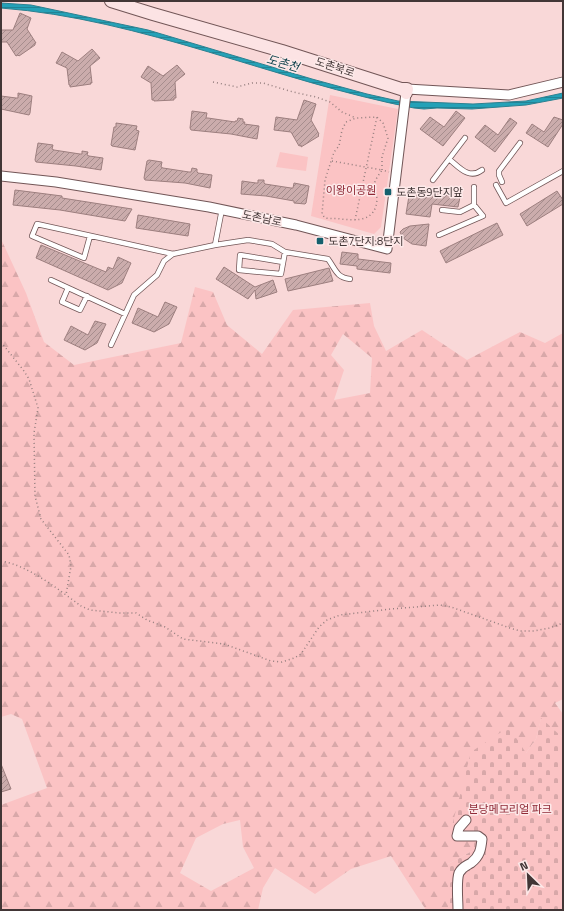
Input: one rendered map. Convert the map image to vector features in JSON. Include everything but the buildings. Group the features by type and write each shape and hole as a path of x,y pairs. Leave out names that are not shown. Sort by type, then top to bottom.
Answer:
{"street":[{"name":"도촌북로","path":"111,1 160,17 282,51 406,91 509,95 563,82"},
{"name":"도촌남로","path":"1,176 56,182 222,209 296,225 387,248 406,91"},
{"path":"458,910 459,873 462,867 478,856 482,838 478,836 458,836 459,828 466,820"}],"lane":[{"path":"433,180 465,138"},
{"path":"502,182 499,171 520,143"},
{"path":"449,159 468,173 473,174 482,170"},
{"path":"496,185 506,203 563,171"},
{"path":"439,235 483,216 474,205 474,186"},
{"path":"442,210 460,212 474,205"},
{"path":"215,244 222,209"},
{"path":"90,236 84,258 32,236 37,224 173,254"},
{"path":"111,345 134,295 157,275 164,260 173,254 215,244 248,240 272,244 285,252 328,259 341,278 350,279"},
{"path":"283,262 240,255 239,270 280,274 283,262 285,252"},
{"path":"51,280 125,314"},
{"path":"68,288 62,302 80,310 87,296"}],"path":[{"path":"212,82 237,87 252,83 263,83 330,102 342,112 356,118"},
{"path":"355,220 377,117"},
{"path":"377,117 383,123 388,138 382,157 382,170 374,183 377,198 375,208 366,218 355,220 325,218 322,214 325,180 334,152 339,146 342,130 346,122 356,118 377,117"},
{"path":"332,161 366,166 396,175"},
{"path":"1,342 29,379 38,408 34,433 35,496 41,520 69,555 72,566 66,595"},
{"path":"1,561 18,566 33,574 81,606 90,610 136,613 165,627 183,638 224,644 271,661 282,662 301,654 319,627 327,620 340,615 440,605 451,607 520,631 534,631 550,628 563,623"}],"green space":[{"name":"이왕이공원","path":"330,95 398,109 381,227 374,234 311,216"},
{"path":"280,152 308,157 306,171 276,167"},
{"path":"1,239 26,293 44,342 74,365 181,343 195,287 213,292 227,325 262,354 293,310 370,303 374,326 386,351 422,330 467,360 520,332 545,343 563,333 563,699 555,703 563,714 563,738 541,719 536,739 526,753 476,849 448,864 448,910 426,910 391,856 351,869 315,894 275,868 263,888 258,910 1,910 1,805 47,788 22,719 11,714 1,717","holes":["343,334 372,358 370,393 334,400 344,370 331,355","240,820 243,847 254,868 211,891 180,873 196,838 223,824"]},
{"name":"분당메모리얼 파크","path":"541,718 563,738 563,910 448,910 448,864 476,849 452,826 471,752 509,727 526,753 536,739"}],"water":[{"path":"1,3 31,5 148,30 312,79 398,101 473,104 526,101 563,93 563,98 526,105 472,109 414,108 311,83 157,37 106,24 54,14 1,8"}],"place":[{"name":"도촌동9단지앞","path":"388,192"},
{"name":"도촌7단지.8단지","path":"320,241"}],"water label":[{"name":"도촌천","path":"283,63"}]}
